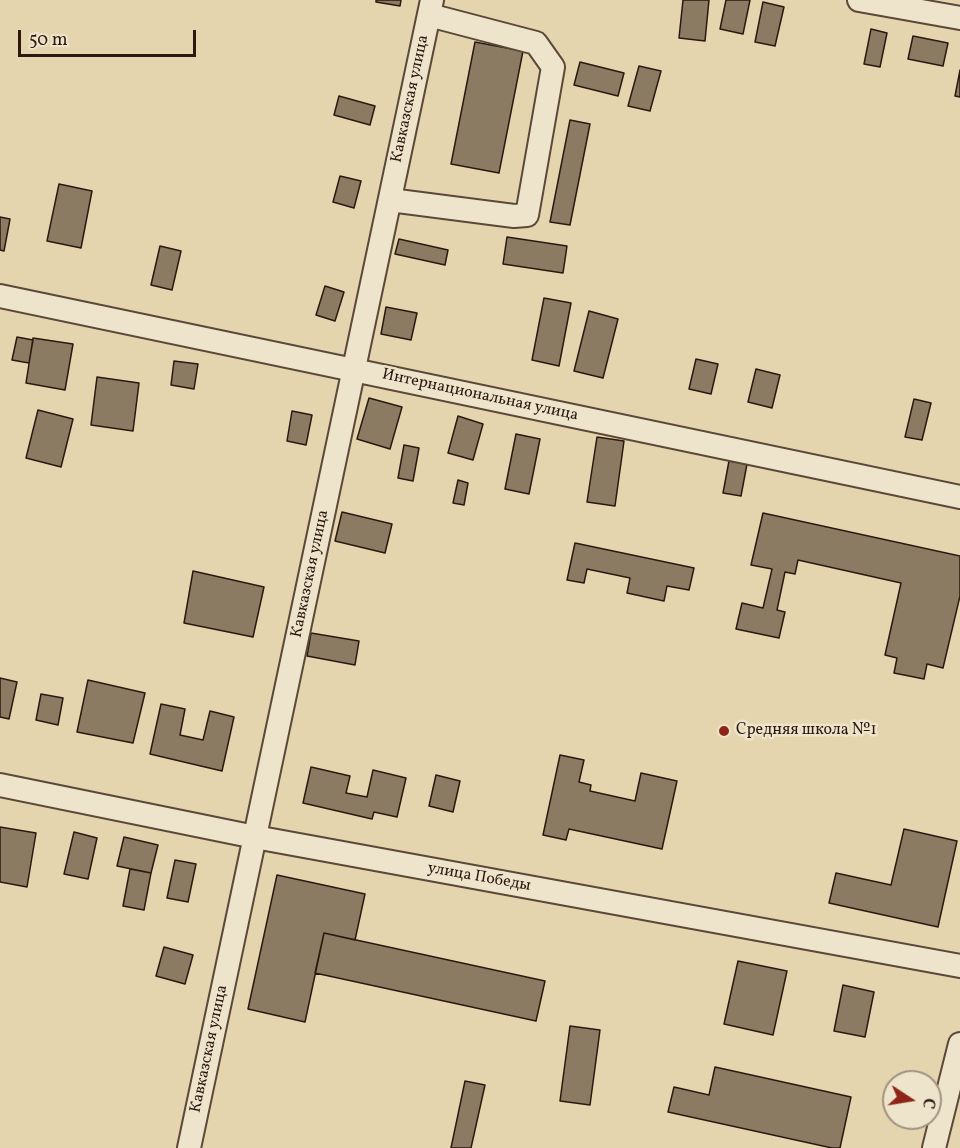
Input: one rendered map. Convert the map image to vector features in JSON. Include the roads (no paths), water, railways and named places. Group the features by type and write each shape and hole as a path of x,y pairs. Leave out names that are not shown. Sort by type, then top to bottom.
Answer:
{"street":[{"path":"859,0 960,18"},
{"path":"390,200 514,216 527,215 553,67 536,43 431,7"},
{"name":"Кавказская улица","path":"189,1148 431,7"},
{"name":"Интернациональная улица","path":"0,296 960,497"},
{"name":"улица Победы","path":"0,785 255,837 960,966"},
{"path":"934,1148 960,1044"}],"place":[{"name":"Средняя школа №1","path":"724,731"}]}
